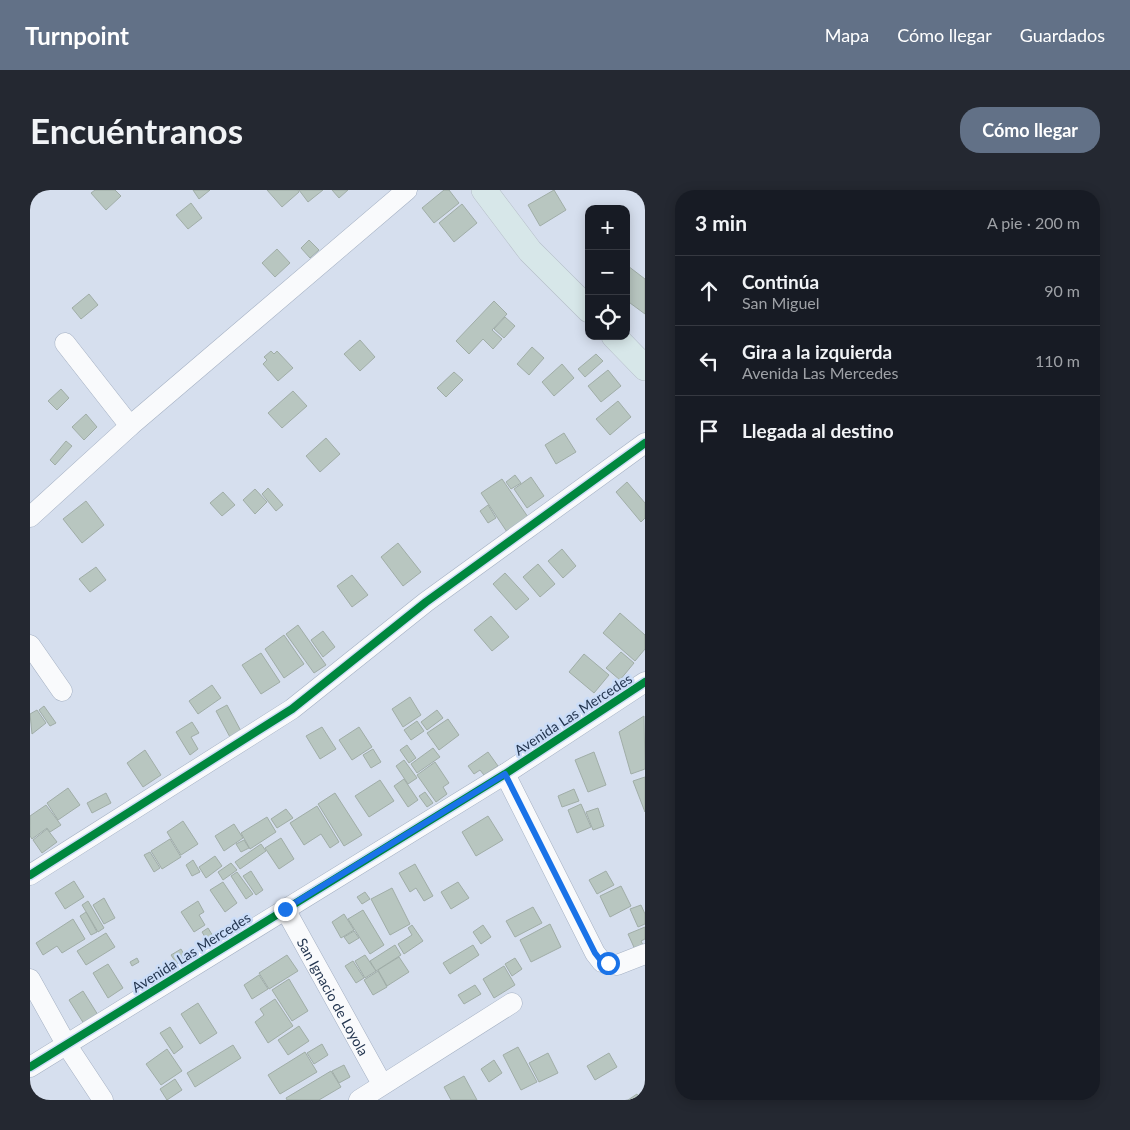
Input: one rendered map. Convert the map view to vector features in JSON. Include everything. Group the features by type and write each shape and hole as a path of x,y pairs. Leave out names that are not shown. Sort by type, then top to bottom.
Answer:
{"main road":[{"path":"484,190 530,251 585,306"},
{"path":"618,340 645,368"}],"street":[{"path":"30,517 130,426 406,190"},
{"path":"65,342 130,426"},
{"path":"30,875 292,709 426,602 645,443"},
{"path":"30,645 62,691"},
{"name":"Avenida Las Mercedes","path":"30,1067 505,774 645,682"},
{"path":"505,774 595,953 602,962 617,965 645,954"},
{"name":"San Ignacio de Loyola","path":"285,909 382,1084"},
{"path":"30,979 66,1044 103,1100"},
{"path":"359,1100 512,1003"}],"building":[{"path":"95,190 115,190 121,196 106,210 91,193"},
{"path":"193,190 210,190 199,199"},
{"path":"267,190 298,190 299,192 282,207"},
{"path":"299,190 323,190 308,202"},
{"path":"332,190 348,190 339,198"},
{"path":"444,190 449,190 459,203 434,223 422,208"},
{"path":"554,190 566,210 540,226 528,205"},
{"path":"191,203 202,218 188,229 176,215"},
{"path":"462,204 477,223 454,242 439,223"},
{"path":"309,240 319,250 310,258 301,248"},
{"path":"277,249 290,263 275,277 262,263"},
{"path":"630,268 645,279 645,314 630,303"},
{"path":"89,294 98,305 81,319 72,308"},
{"path":"494,301 507,314 492,330 502,339 493,349 483,339 469,354 456,341"},
{"path":"505,317 515,326 504,338 494,329"},
{"path":"360,340 375,357 360,371 344,354"},
{"path":"532,347 544,358 529,375 517,364"},
{"path":"271,351 274,354 277,351 293,368 278,381 263,364 267,360 264,357"},
{"path":"596,354 603,361 585,377 578,369"},
{"path":"562,364 574,378 554,396 542,382"},
{"path":"608,370 621,386 601,402 588,386"},
{"path":"454,372 463,380 446,397 437,388"},
{"path":"61,389 69,398 57,410 48,401"},
{"path":"293,391 307,406 282,428 268,413"},
{"path":"618,401 631,417 610,435 596,419"},
{"path":"86,414 97,427 84,440 72,427"},
{"path":"564,433 576,452 556,464 545,445"},
{"path":"326,438 340,454 320,472 306,456"},
{"path":"66,441 72,446 55,465 50,460"},
{"path":"515,475 521,483 511,489 506,482"},
{"path":"531,477 544,496 527,508 514,489"},
{"path":"502,479 528,517 507,532 481,493"},
{"path":"627,482 645,503 645,518 641,522 616,492"},
{"path":"268,488 283,505 276,511 262,494"},
{"path":"255,489 267,502 255,514 243,500"},
{"path":"223,492 235,505 222,516 210,503"},
{"path":"86,501 104,525 82,543 63,519"},
{"path":"488,505 496,518 488,523 480,511"},
{"path":"398,543 421,572 403,586 381,557"},
{"path":"562,549 576,566 563,578 548,561"},
{"path":"538,564 555,584 540,597 523,577"},
{"path":"96,567 106,580 90,592 79,579"},
{"path":"505,573 529,599 516,610 493,584"},
{"path":"352,575 368,595 352,607 337,586"},
{"path":"620,613 645,635 645,649 635,661 603,633"},
{"path":"491,616 509,637 492,651 474,630"},
{"path":"298,625 326,665 314,673 286,634"},
{"path":"323,631 335,647 323,657 311,640"},
{"path":"284,635 304,664 284,678 265,649"},
{"path":"621,652 634,663 620,680 606,668"},
{"path":"261,653 280,682 261,694 242,665"},
{"path":"584,654 609,675 594,693 569,672"},
{"path":"212,685 221,698 198,714 189,701"},
{"path":"410,697 421,715 403,727 392,709"},
{"path":"227,705 242,733 231,739 216,711"},
{"path":"44,706 56,723 50,726 39,710"},
{"path":"37,710 46,723 32,734 30,714"},
{"path":"437,710 443,718 427,730 421,722"},
{"path":"644,716 645,769 631,774 619,732"},
{"path":"448,719 459,735 439,750 427,733"},
{"path":"417,721 424,731 411,740 404,730"},
{"path":"192,722 199,733 191,737 198,749 190,755 176,732"},
{"path":"322,727 336,749 320,759 306,736"},
{"path":"359,727 372,747 352,760 339,740"},
{"path":"407,745 416,758 409,763 400,750"},
{"path":"433,748 440,757 417,773 411,764"},
{"path":"373,749 381,762 371,768 363,755"},
{"path":"145,750 161,775 143,787 127,763"},
{"path":"488,752 498,766 484,775 480,770 474,774 468,766"},
{"path":"594,752 606,785 588,792 575,760"},
{"path":"404,760 417,778 408,784 396,766"},
{"path":"435,762 449,783 443,787 447,794 436,802 417,775"},
{"path":"645,777 645,812 633,781"},
{"path":"404,779 418,800 408,807 394,786"},
{"path":"380,780 394,801 369,817 355,796"},
{"path":"68,788 80,805 58,820 47,803"},
{"path":"574,789 579,801 562,807 558,796"},
{"path":"425,792 433,803 427,807 419,796"},
{"path":"106,793 111,803 92,813 87,803"},
{"path":"335,793 362,835 344,846 318,804"},
{"path":"581,804 591,827 577,833 568,810"},
{"path":"46,805 61,825 50,832 47,828 32,839 30,836 30,816"},
{"path":"317,806 339,842 330,848 321,834 304,845 290,823"},
{"path":"598,808 604,826 593,830 586,812"},
{"path":"286,809 293,818 277,828 271,819"},
{"path":"488,816 503,840 476,856 462,832"},
{"path":"267,817 276,832 250,849 241,833"},
{"path":"183,821 198,844 181,855 167,832"},
{"path":"234,824 243,838 224,851 215,836"},
{"path":"47,829 57,842 42,853 33,840"},
{"path":"281,838 294,859 279,869 265,848"},
{"path":"170,839 181,857 162,869 151,851"},
{"path":"244,840 249,848 241,852 236,844"},
{"path":"261,844 266,851 240,869 235,862"},
{"path":"150,852 160,868 154,872 144,855"},
{"path":"215,856 222,866 206,878 199,867"},
{"path":"193,860 200,872 192,876 186,865"},
{"path":"231,863 237,870 223,880 218,872"},
{"path":"415,864 433,896 424,901 416,888 410,892 399,873"},
{"path":"251,871 263,890 256,895 243,876"},
{"path":"606,871 614,885 597,894 589,880"},
{"path":"237,872 253,894 246,899 231,876"},
{"path":"74,881 84,897 65,909 55,893"},
{"path":"223,882 237,903 225,912 210,890"},
{"path":"458,882 469,898 451,909 441,892"},
{"path":"621,886 631,906 610,917 600,896"},
{"path":"392,888 410,924 390,935 371,899"},
{"path":"365,892 370,899 362,904 357,897"},
{"path":"104,898 115,918 104,924 93,905"},
{"path":"88,901 104,928 98,932 82,905"},
{"path":"198,901 204,912 199,915 205,925 194,932 181,912"},
{"path":"641,905 645,914 645,924 638,927 630,909"},
{"path":"533,907 542,923 515,937 506,921"},
{"path":"363,910 384,945 370,954 348,919"},
{"path":"86,912 97,932 91,935 80,916"},
{"path":"344,914 354,930 341,938 332,922"},
{"path":"73,919 85,939 62,953 57,946 43,955 36,943"},
{"path":"550,924 561,947 531,962 520,940"},
{"path":"412,925 423,941 404,954 398,944 412,935 408,928"},
{"path":"483,925 491,937 481,944 473,932"},
{"path":"645,927 645,939 641,941 645,949 637,954 628,934"},
{"path":"208,928 216,941 210,945 202,932"},
{"path":"354,931 359,938 349,944 344,937"},
{"path":"106,933 115,947 86,965 77,951"},
{"path":"395,945 401,955 376,971 370,961"},
{"path":"473,945 479,955 450,974 443,963"},
{"path":"181,949 186,958 177,964 171,955"},
{"path":"287,955 298,971 269,989 259,973"},
{"path":"365,955 376,971 365,978 355,961"},
{"path":"399,957 409,972 387,986 378,970"},
{"path":"137,958 139,962 132,966 130,962"},
{"path":"515,958 522,969 512,976 505,964"},
{"path":"353,961 364,978 356,983 345,966"},
{"path":"108,964 123,988 108,998 93,973"},
{"path":"504,966 515,985 494,998 483,979"},
{"path":"378,971 387,987 373,995 364,980"},
{"path":"259,975 268,989 252,999 244,985"},
{"path":"289,979 308,1011 292,1021 272,990"},
{"path":"475,985 481,994 464,1004 458,995"},
{"path":"83,991 98,1015 84,1024 69,1000"},
{"path":"275,999 293,1026 268,1043 255,1022 264,1015 260,1009"},
{"path":"198,1003 217,1033 200,1044 181,1014"},
{"path":"299,1026 309,1041 288,1055 278,1040"},
{"path":"170,1027 183,1047 174,1054 160,1033"},
{"path":"322,1044 328,1055 314,1064 307,1053"},
{"path":"233,1045 241,1058 195,1087 187,1073"},
{"path":"518,1047 537,1082 521,1090 503,1055"},
{"path":"167,1049 182,1071 161,1085 146,1064"},
{"path":"305,1052 317,1072 280,1094 268,1075"},
{"path":"548,1053 558,1073 539,1082 529,1063"},
{"path":"609,1053 617,1067 595,1080 587,1066"},
{"path":"494,1060 502,1073 489,1082 481,1069"},
{"path":"344,1065 350,1077 339,1083 332,1071"},
{"path":"331,1071 341,1087 319,1100 287,1100 286,1098"},
{"path":"464,1076 477,1100 451,1100 444,1087"},
{"path":"175,1079 182,1090 167,1100 160,1089"},
{"path":"637,1094 640,1100 628,1100"}],"cycle path":[{"path":"30,875 292,709 426,602 645,443"},
{"path":"30,1067 505,774 645,682"}],"route":[{"path":"285,909 505,774 595,953 602,962 608,963"}]}
